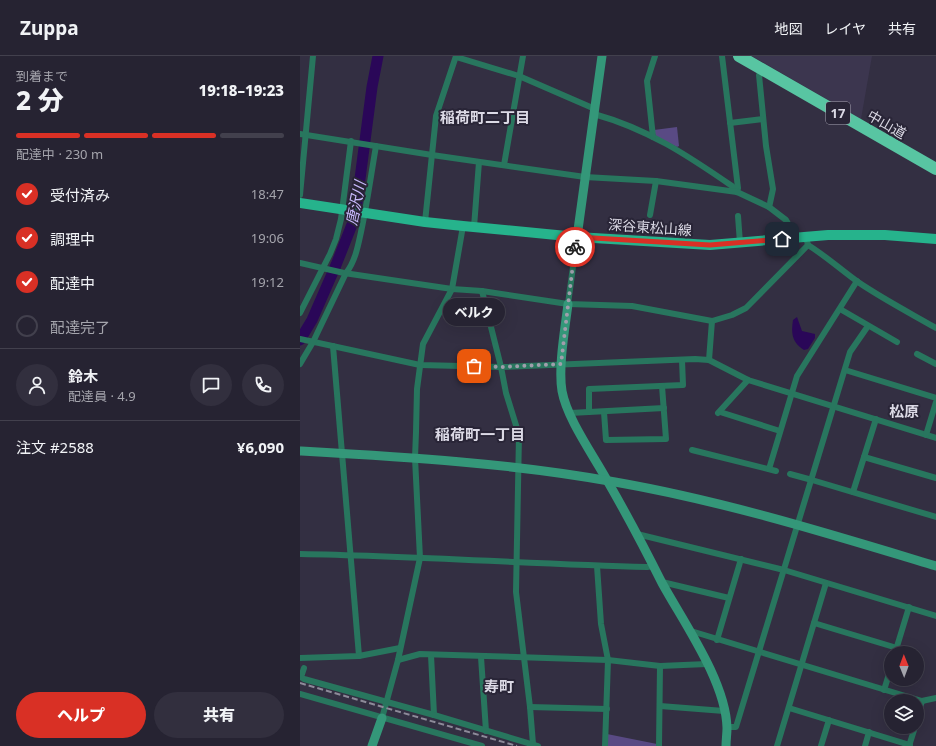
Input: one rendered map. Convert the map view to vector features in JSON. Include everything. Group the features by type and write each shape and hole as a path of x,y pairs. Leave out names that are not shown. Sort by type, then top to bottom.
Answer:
{"highway":[{"name":"中山道","path":"739,56 936,170"}],"main road":[{"path":"300,203 343,210"},
{"name":"深谷東松山線","path":"343,210 425,222 577,237 710,245 796,238 807,241 831,235 885,235 936,239"}],"street":[{"path":"300,194 303,135 313,56"},
{"path":"504,165 523,56"},
{"path":"602,56 568,304 561,364 560,379 562,391 564,402 570,414 608,480 662,582 690,631 717,685 727,727 726,746"},
{"path":"653,137 647,81 655,56"},
{"path":"722,56 738,188 737,192"},
{"path":"425,222 436,116 456,57 519,76 595,112 653,137 687,155 732,186 737,192"},
{"path":"762,69 758,75 767,153 773,189 769,207"},
{"path":"730,123 763,119"},
{"path":"303,135 585,177 656,181 737,192 769,207 786,220 796,238"},
{"path":"300,313 336,239 343,210 352,142"},
{"path":"300,364 345,273 350,268 357,248 375,146"},
{"path":"474,227 478,162"},
{"path":"650,215 656,181"},
{"path":"738,216 740,243"},
{"path":"372,746 387,702 398,660 420,558 415,458 416,403 423,344 452,289 462,226"},
{"path":"300,263 345,273 452,289 482,291 568,304 632,306 712,321 732,315 746,308 807,241 857,281 883,298 936,328"},
{"path":"769,469 797,376 857,281"},
{"path":"304,668 301,677 304,678 535,745 516,604 517,467 519,435 506,393 482,291"},
{"path":"840,309 897,342"},
{"path":"709,360 712,321"},
{"path":"727,727 736,727 850,352 868,326"},
{"path":"300,339 420,365 501,367 695,359 709,360 748,380 936,438"},
{"path":"333,346 359,656"},
{"path":"917,354 936,364"},
{"path":"589,412 589,390 683,385 682,360"},
{"path":"845,370 936,398"},
{"path":"748,380 718,413 780,431"},
{"path":"604,412 606,440 666,439 662,386"},
{"path":"926,435 936,402"},
{"path":"570,414 664,408"},
{"path":"853,492 876,419"},
{"path":"692,450 776,471"},
{"path":"300,451 415,458 517,467 608,480 684,496 798,525 936,566"},
{"path":"864,457 936,478"},
{"path":"790,474 936,518"},
{"path":"637,534 784,570 936,616"},
{"path":"300,554 597,566 654,566"},
{"path":"717,640 741,559"},
{"path":"597,566 601,624 608,660 605,746"},
{"path":"662,582 729,598"},
{"path":"777,746 826,583"},
{"path":"898,646 909,608"},
{"path":"814,622 884,647"},
{"path":"690,631 898,694"},
{"path":"300,658 359,656 400,648"},
{"path":"398,660 420,654 608,660 660,666 707,664"},
{"path":"431,655 434,715"},
{"path":"481,657 486,731"},
{"path":"659,746 660,666"},
{"path":"884,690 885,686"},
{"path":"300,694 482,746"},
{"path":"924,701 936,698"},
{"path":"660,706 724,711"},
{"path":"530,707 607,710"},
{"path":"789,708 909,745 913,734"},
{"path":"821,746 829,720"},
{"path":"865,746 869,732"}],"shaded area":[{"path":"752,56 872,56 861,119"},
{"path":"677,127 679,146 677,147 656,137 654,130"},
{"path":"797,317 802,331 815,334 815,338 808,349 804,350 800,347 793,337 793,320"},
{"path":"607,734 657,744 657,746 607,746"}],"waterway":[{"name":"唐沢川","path":"300,340 312,320 355,217 372,87 378,56"}],"railway":[{"path":"300,683 517,746"}],"way so far":[{"path":"474,366 501,367 561,364 575,247"}],"place":[{"name":"ベルク","path":"474,366"}],"district":[{"name":"稲荷町二丁目","path":"485,117"},
{"name":"松原","path":"904,411"},
{"name":"稲荷町一丁目","path":"480,434"},
{"name":"寿町","path":"499,686"}],"route":[{"path":"575,247 577,237 710,245 782,239"}]}
